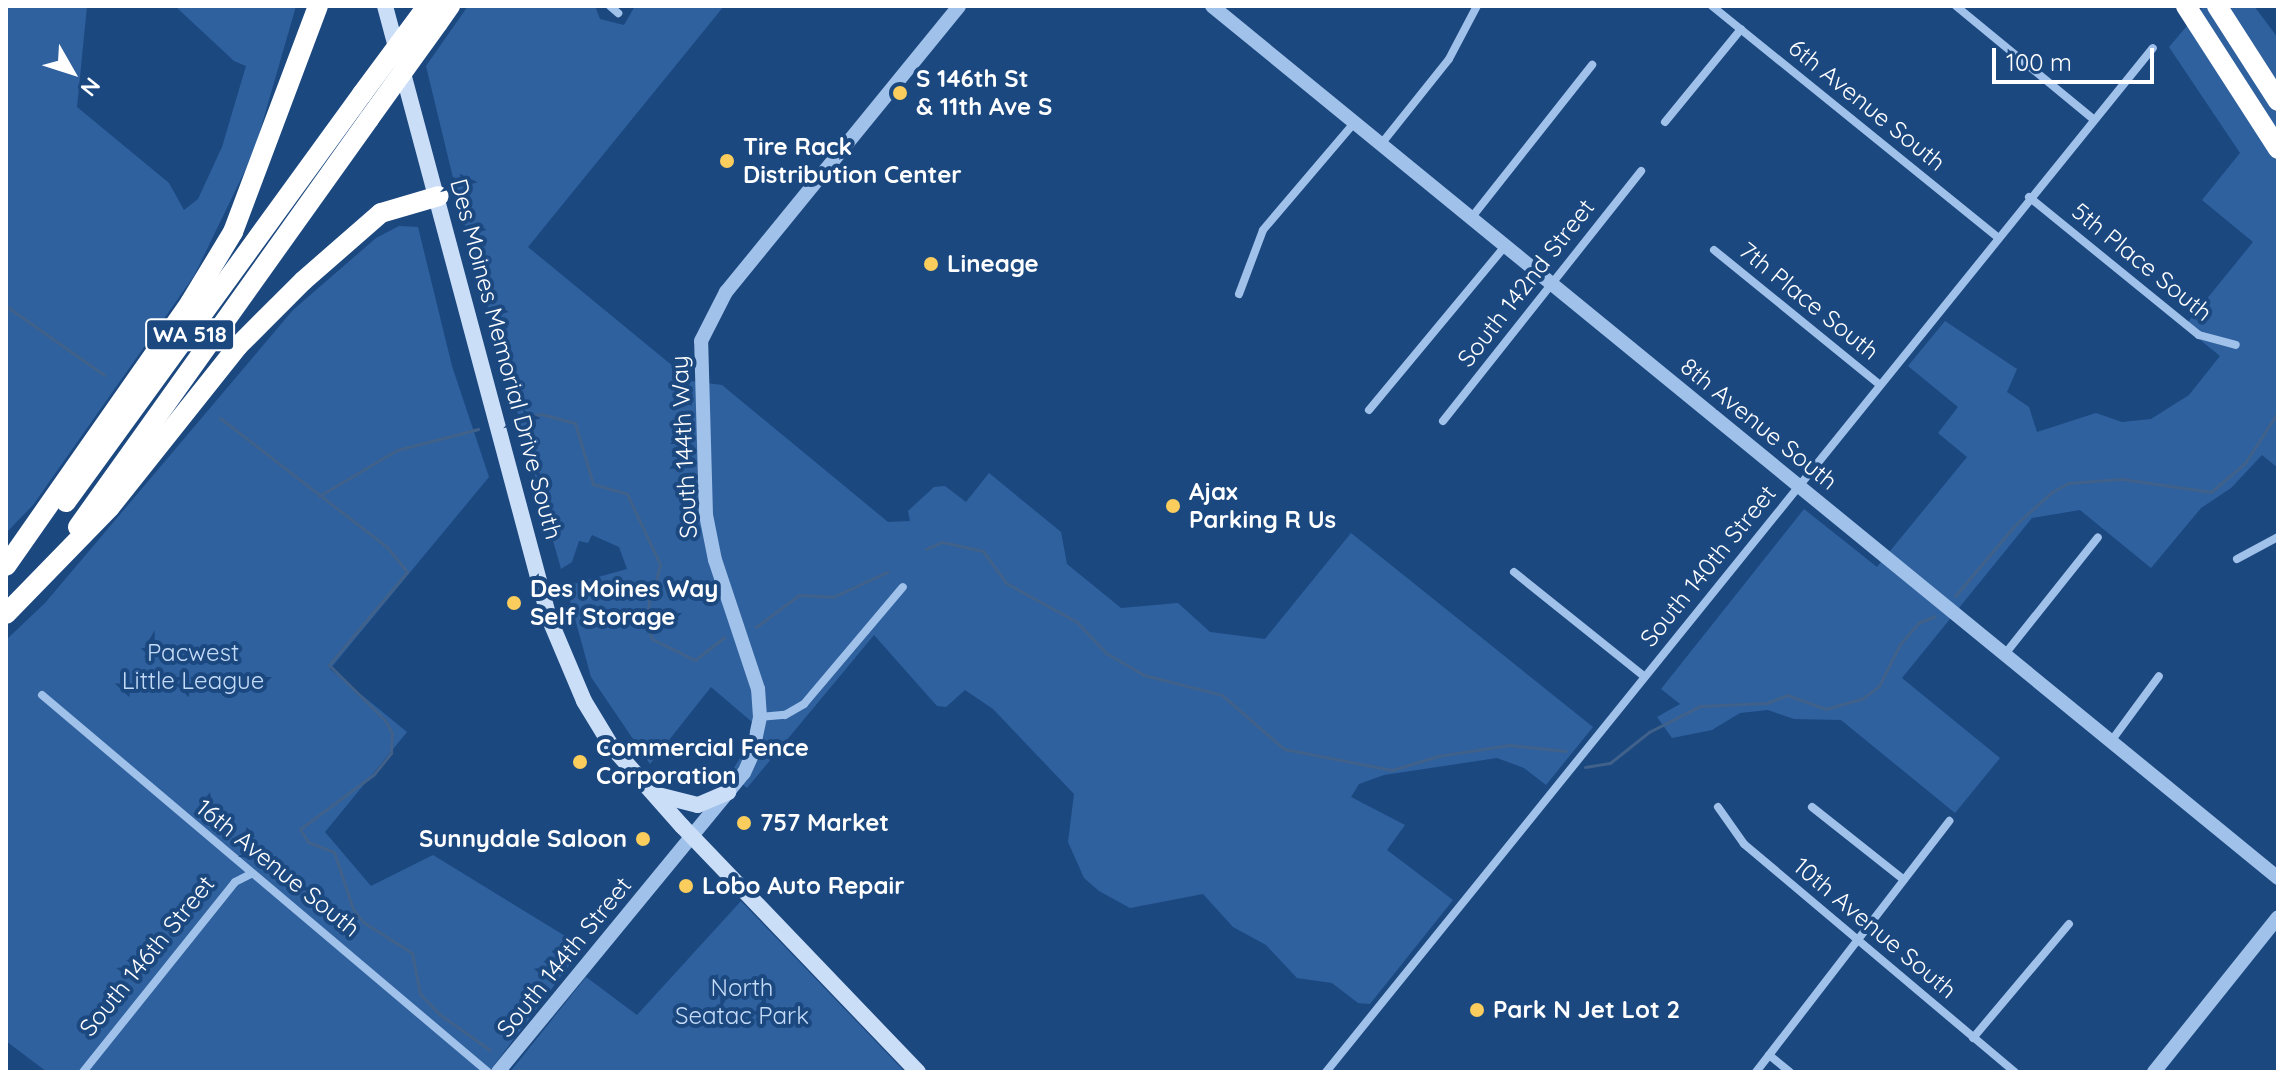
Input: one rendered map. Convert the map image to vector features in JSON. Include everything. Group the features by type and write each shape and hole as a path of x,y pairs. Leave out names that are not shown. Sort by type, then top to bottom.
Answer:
{"highway":[{"path":"6,566 190,303 233,232 318,6"},
{"path":"2186,6 2278,149"},
{"path":"2217,6 2278,101"},
{"name":"WA 518","path":"6,566 94,470 362,94 438,12"},
{"name":"WA 518","path":"6,614 61,554 369,119 438,12"},
{"path":"61,554 110,507 238,346 360,227 396,207 439,196"}],"main road":[{"name":"Des Moines Memorial Drive South","path":"385,6 439,196 549,618 584,701 612,747 691,836 918,1072"},
{"path":"653,793 698,805 728,792"}],"street":[{"path":"610,6 618,13"},
{"name":"South 144th Way","path":"760,717 754,674 715,560 706,515 699,360 712,312 959,6"},
{"name":"8th Avenue South","path":"1212,6 2278,878"},
{"path":"1382,143 1449,59 1477,6"},
{"name":"6th Avenue South","path":"1712,6 1996,236"},
{"path":"1956,6 2092,118"},
{"path":"1665,122 1741,29"},
{"name":"South 140th Street","path":"1326,1072 1996,236 2153,48"},
{"path":"1472,217 1592,65"},
{"path":"1239,294 1263,230 1355,122"},
{"name":"South 142nd Street","path":"1443,421 1641,171"},
{"name":"5th Place South","path":"2029,197 2199,335 2236,345"},
{"path":"1369,410 1506,245"},
{"name":"7th Place South","path":"1714,250 1879,384"},
{"path":"2005,654 2098,537"},
{"path":"2237,559 2276,542"},
{"path":"1514,572 1644,676"},
{"path":"760,717 785,715 804,704 903,587"},
{"path":"2112,740 2159,676"},
{"name":"16th Avenue South","path":"42,695 251,874 269,882 488,1072"},
{"name":"South 144th Street","path":"498,1072 728,792 752,755 760,717"},
{"name":"10th Avenue South","path":"1718,807 1744,844 2015,1072"},
{"path":"1812,807 1904,880"},
{"path":"1756,1072 1949,821"},
{"name":"South 146th Street","path":"83,1072 235,882 251,874"},
{"path":"2154,1072 2278,917"},
{"path":"1973,1038 2069,924"},
{"path":"1769,1055 1790,1072"}],"green space":[{"path":"6,6 87,6 77,107 169,183 184,210 198,199 222,147 246,66 234,61 175,6 296,6 254,152 194,276 33,505 6,533"},
{"path":"468,6 595,6 600,19 624,25 635,6 724,6 528,247 691,381 722,385 888,522 910,521 908,511 934,487 945,486 966,502 989,473 1061,532 1067,564 1121,608 1178,603 1210,632 1265,639 1351,533 1593,727 1546,785 1524,768 1497,758 1384,775 1359,784 1351,797 1405,825 1387,850 1453,900 1370,1004 1358,1003 1332,983 1297,978 1266,945 1233,927 1203,894 1130,908 1099,891 1084,878 1068,842 1074,794 993,709 965,690 946,707 937,706 874,635 747,788 730,774 759,728 711,687 650,764 591,677 566,586 627,569 619,547 592,535 588,543 579,541 572,562 561,569 462,215 426,66"},
{"path":"2204,6 2254,6 2278,38 2278,468 2262,455 2231,488 2201,508 2151,568 2080,510 2032,518 1902,678 2000,758 1955,813 1841,720 1794,719 1768,710 1740,713 1712,730 1672,738 1657,717 1680,704 1661,689 1804,509 1877,567 1967,457 1938,433 1958,407 1908,366 1945,321 2017,369 2007,392 2029,407 2037,432 2096,413 2122,422 2151,419 2189,395 2220,356 2184,327 2253,242 2202,200 2240,153 2169,47"},
{"name":"Pacwest Little League","path":"399,226 418,227 452,366 489,477 330,669 407,732 325,832 371,886 433,855 583,947 489,1072 47,1072 6,1041 6,640 45,603 293,310 376,238"},
{"name":"North Seatac Park","path":"741,901 905,1072 510,1072 586,977 637,1015"}],"waterway":[{"path":"6,306 104,375"},
{"path":"1955,596 2015,525 2052,492 2068,483 2122,479 2211,492 2245,463 2278,412"},
{"path":"511,420 541,414 575,423 593,484 627,494 660,564 656,581"},
{"path":"220,418 387,547 407,572 329,665 384,719 392,733 391,753 373,775 300,829 308,842 334,852 353,909 363,922 412,953 420,994 439,1014 490,1050"},
{"path":"319,496 397,450 478,429"},
{"path":"926,549 942,542 983,551 1006,583 1077,622 1106,653 1144,675 1222,695 1284,749 1392,770 1438,756 1509,745 1566,751"},
{"path":"756,627 799,595 833,597 887,572"},
{"path":"650,593 647,623 652,639 695,660 724,637"},
{"path":"1585,767 1610,763 1649,732 1700,706 1767,703 1787,695 1826,709 1862,699 1879,686 1900,644 1918,623 1935,616"}],"place":[{"name":"S 146th St & 11th Ave S","path":"900,93"},
{"name":"Tire Rack Distribution Center","path":"727,161"},
{"name":"Lineage","path":"931,264"},
{"name":"Ajax Parking R Us","path":"1173,506"},
{"name":"Des Moines Way Self Storage","path":"514,603"},
{"name":"Commercial Fence Corporation","path":"580,762"},
{"name":"757 Market","path":"744,823"},
{"name":"Sunnydale Saloon","path":"643,839"},
{"name":"Lobo Auto Repair","path":"686,886"},
{"name":"Park N Jet Lot 2","path":"1477,1010"}]}
